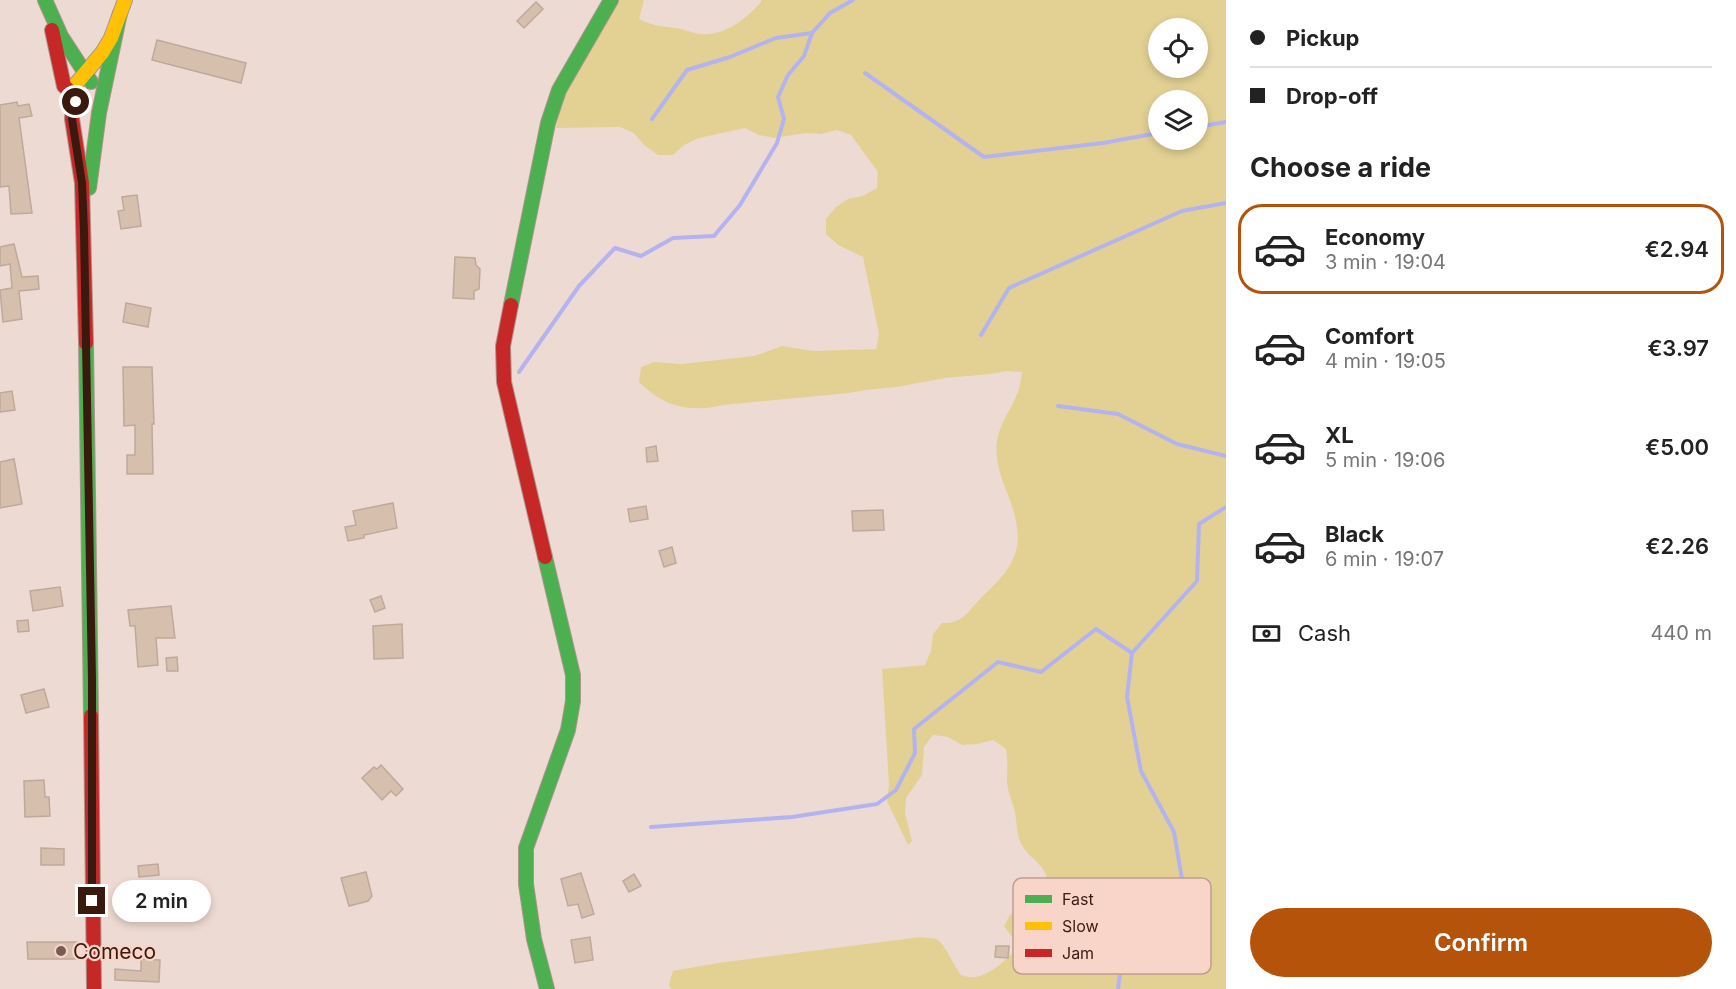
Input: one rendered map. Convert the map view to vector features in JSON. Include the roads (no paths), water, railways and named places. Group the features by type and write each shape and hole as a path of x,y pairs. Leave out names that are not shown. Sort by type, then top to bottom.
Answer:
{"main road":[{"path":"547,989 526,884 526,848 568,730 573,701 573,675 504,382 503,346 548,123 559,90 610,0"},
{"path":"47,4 61,36 74,57 80,105 97,103"},
{"path":"47,4 57,58 77,86"},
{"path":"97,103 106,79 123,7"},
{"path":"94,989 92,680 84,231 82,183 72,119 77,86 111,38 123,7"},
{"path":"74,57 86,61 99,57"},
{"path":"77,86 96,87 97,103 84,231"}],"waterway":[{"path":"519,372 579,286 615,248 641,256 673,238 714,236 740,205 777,143 784,119 778,97 788,75 804,56 812,33 830,13 853,0"},
{"path":"652,119 687,70 730,57 776,38 812,33"},
{"path":"865,73 984,157 1103,143 1148,135"},
{"path":"1208,125 1226,122"},
{"path":"981,335 1009,288 1182,211 1226,203"},
{"path":"1058,406 1118,414 1177,444 1226,456"},
{"path":"1182,878 1174,832 1141,771 1127,697 1132,653 1197,581 1199,524 1226,507"},
{"path":"651,827 792,817 877,804 896,790 915,753 914,729 998,662 1041,672 1096,629 1132,653"},
{"path":"1118,989 1120,974"}],"place":[{"name":"Comeco","path":"61,951"}]}
